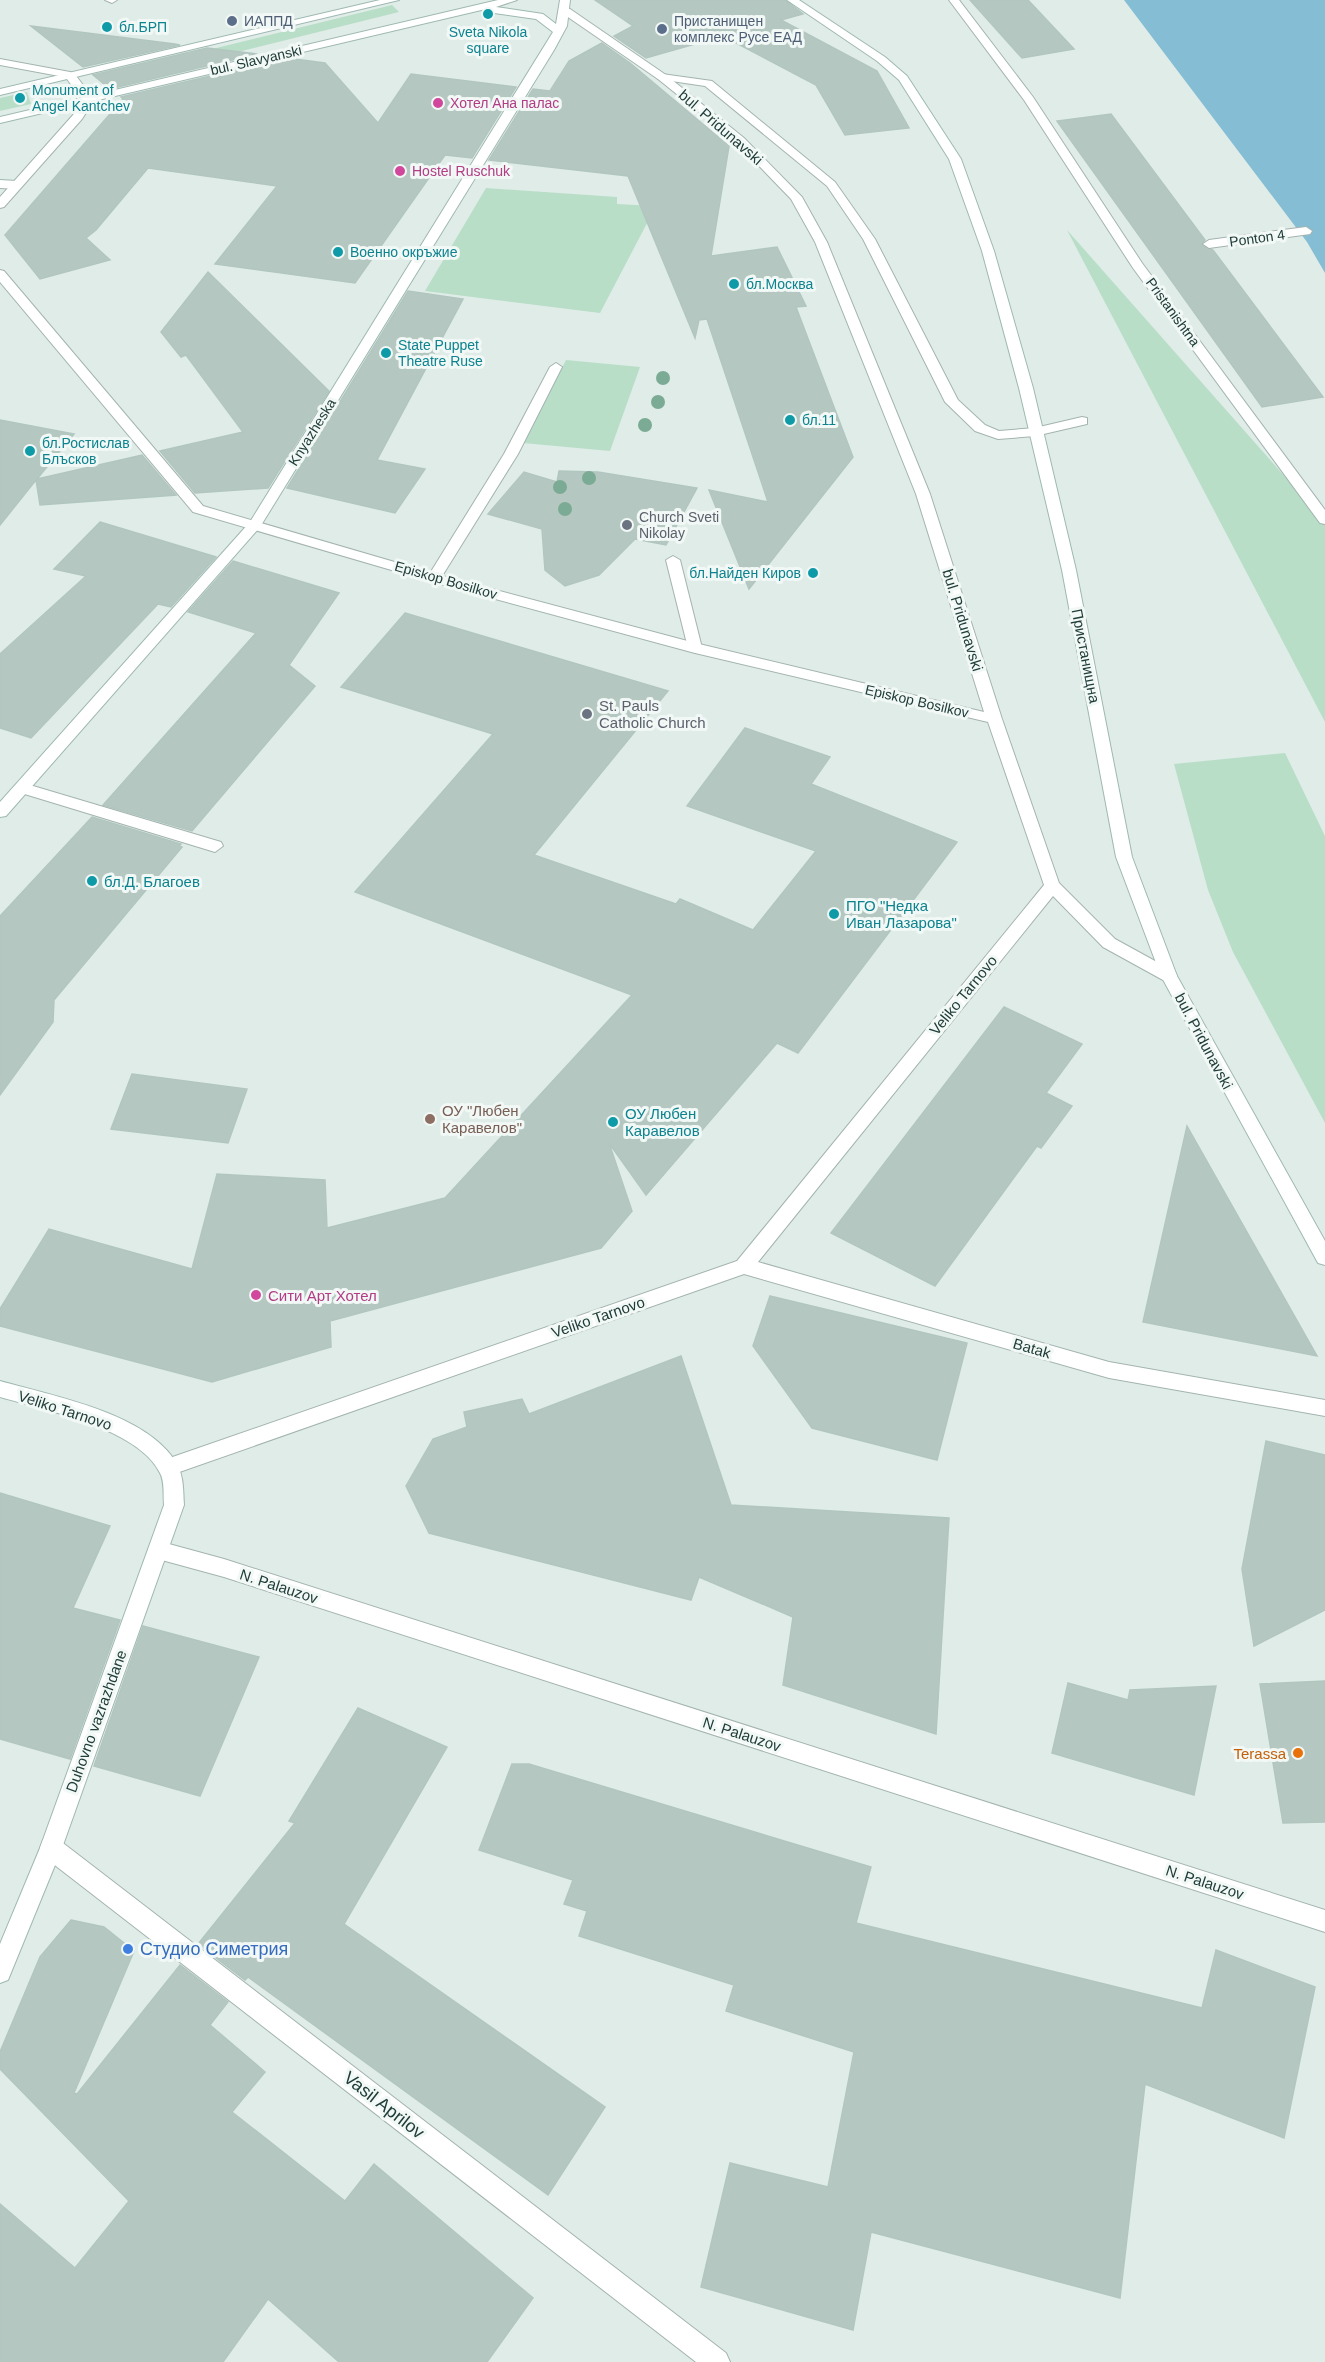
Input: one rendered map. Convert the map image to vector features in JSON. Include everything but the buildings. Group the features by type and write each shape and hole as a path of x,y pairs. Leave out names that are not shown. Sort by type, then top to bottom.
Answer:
{"street":[{"name":"bul. Slavyanski","path":"0,92 394,0"},
{"name":"bul. Slavyanski","path":"0,120 512,0"},
{"name":"Пристанищна","path":"792,0 881,59 903,78 955,159 988,251 1026,388 1069,570 1124,857 1169,976"},
{"name":"Pristanishtna","path":"954,0 1029,99 1137,265 1325,520"},
{"path":"428,20 441,13 451,1"},
{"name":"Knyazheska","path":"0,812 255,524 559,31 566,5"},
{"name":"bul. Pridunavski","path":"566,5 662,77 740,140 796,197 821,242 924,494 994,719 1052,886 1109,943 1169,976 1325,1258"},
{"path":"474,9 528,13 543,17 559,31"},
{"path":"0,62 54,70 70,75 88,100 78,117 0,204"},
{"path":"662,77 708,83 831,184 868,239 951,402 980,428 998,435 1035,432 1082,421"},
{"path":"0,184 17,185"},
{"name":"Ponton 4","path":"1209,244 1306,231"},
{"name":"Episkop Bosilkov","path":"0,274 198,509 434,578 695,648 994,719"},
{"path":"434,578 511,454 556,367"},
{"path":"673,560 695,648"},
{"path":"23,788 214,846"},
{"name":"Veliko Tarnovo","path":"0,1389 114,1425 148,1443 168,1467 744,1266 1052,886"},
{"name":"Batak","path":"744,1266 1109,1370 1325,1408"},
{"name":"Duhovno vazrazhdane","path":"0,1972 51,1848 174,1505 173,1483 168,1467"},
{"name":"N. Palauzov","path":"158,1550 247,1575 1325,1921"},
{"name":"Vasil Aprilov","path":"51,1848 717,2362"}],"green space":[{"path":"392,5 399,12 145,75 139,67"},
{"path":"27,92 31,104 0,111 0,98"},
{"path":"486,188 617,197 617,204 656,206 600,313 425,291"},
{"path":"1067,230 1325,522 1325,722"},
{"path":"566,360 640,367 610,451 523,443"},
{"path":"1285,753 1325,836 1325,1123 1233,952 1208,890 1174,764"}],"water":[{"path":"1124,0 1325,0 1325,273 1307,242"}],"place":[{"name":"Sveta Nikola square","path":"488,14"},
{"name":"ИАППД","path":"232,21"},
{"name":"бл.БРП","path":"107,27"},
{"name":"Пристанищен комплекс Русе ЕАД","path":"662,29"},
{"name":"Monument of Angel Kantchev","path":"20,98"},
{"name":"Хотел Ана палас","path":"438,103"},
{"name":"Hostel Ruschuk","path":"400,171"},
{"name":"Военно окръжие","path":"338,252"},
{"name":"бл.Москва","path":"734,284"},
{"name":"State Puppet Theatre Ruse","path":"386,353"},
{"name":"бл.11","path":"790,420"},
{"name":"бл.Ростислав Блъсков","path":"30,451"},
{"name":"Church Sveti Nikolay","path":"627,525"},
{"name":"бл.Найден Киров","path":"813,573"},
{"name":"St. Pauls Catholic Church","path":"587,714"},
{"name":"бл.Д. Благоев","path":"92,881"},
{"name":"ПГО \"Недка Иван Лазарова\"","path":"834,914"},
{"name":"ОУ \"Любен Каравелов\"","path":"430,1119"},
{"name":"ОУ Любен Каравелов","path":"613,1122"},
{"name":"Сити Арт Хотел","path":"256,1295"},
{"name":"Terassa","path":"1298,1753"},
{"name":"Студио Симетрия","path":"128,1949"}]}
